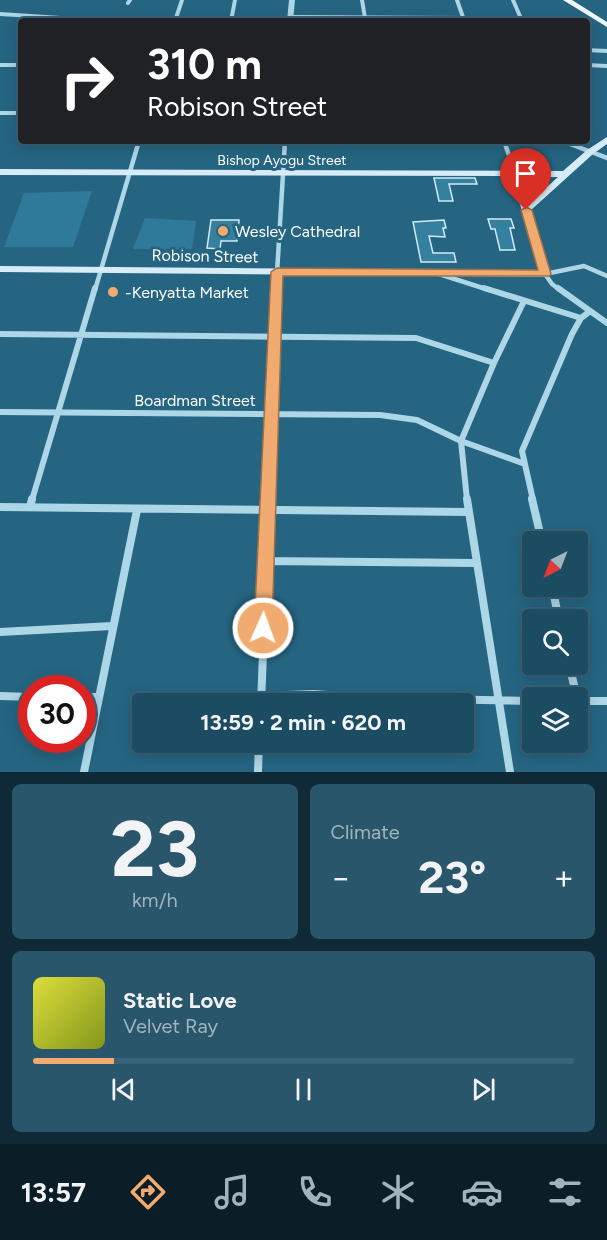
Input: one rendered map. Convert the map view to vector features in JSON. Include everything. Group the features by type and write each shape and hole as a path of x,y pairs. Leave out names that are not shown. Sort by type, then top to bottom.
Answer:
{"main road":[{"path":"567,0 607,25"},
{"path":"574,0 607,20"},
{"path":"526,210 590,152 607,140"},
{"name":"Bishop Ayogu Street","path":"0,172 565,174"},
{"path":"516,175 545,274"},
{"name":"Robison Street","path":"0,269 429,271 545,274"}],"street":[{"path":"176,18 182,0"},
{"path":"232,18 235,0"},
{"path":"291,18 292,0"},
{"path":"362,0 365,18"},
{"path":"457,0 463,18"},
{"path":"513,0 521,18"},
{"path":"0,14 61,18"},
{"path":"590,50 607,51"},
{"path":"0,65 18,65"},
{"path":"590,65 607,66"},
{"path":"0,112 18,113"},
{"path":"30,507 138,144"},
{"path":"261,693 274,337 285,144"},
{"path":"505,144 516,175"},
{"path":"570,144 607,158"},
{"path":"607,276 584,266 545,274 552,284 607,323"},
{"path":"429,271 581,318"},
{"path":"510,772 468,512 461,441 494,363 524,301"},
{"path":"540,531 522,451 572,334 581,318 589,312"},
{"path":"0,334 416,338 494,363"},
{"name":"Boardman Street","path":"0,412 380,415 407,418 424,423 461,441 525,464"},
{"path":"0,507 468,512"},
{"path":"84,772 137,510"},
{"path":"265,561 476,563"},
{"path":"0,632 112,626"},
{"path":"0,696 18,696"},
{"path":"474,700 522,701"},
{"path":"588,700 607,701"},
{"path":"258,772 259,753"}],"shaded area":[{"path":"92,191 73,247 4,247 24,193"},
{"path":"145,218 196,221 192,249 133,249"}],"building":[{"path":"434,178 475,178 477,184 449,184 453,201 439,201"},
{"path":"488,219 511,219 514,228 510,228 515,250 500,250 495,229 491,229"},
{"name":"Wesley Cathedral","path":"211,220 239,220 237,241 221,241 220,249 207,248"},
{"path":"444,220 445,237 429,236 433,253 454,253 456,262 421,262 413,222"}],"place":[{"name":"Wesley Cathedral","path":"223,231"},
{"name":"-Kenyatta Market","path":"113,292"}],"route":[{"path":"263,628 277,272 429,271 545,274 526,210"}]}
